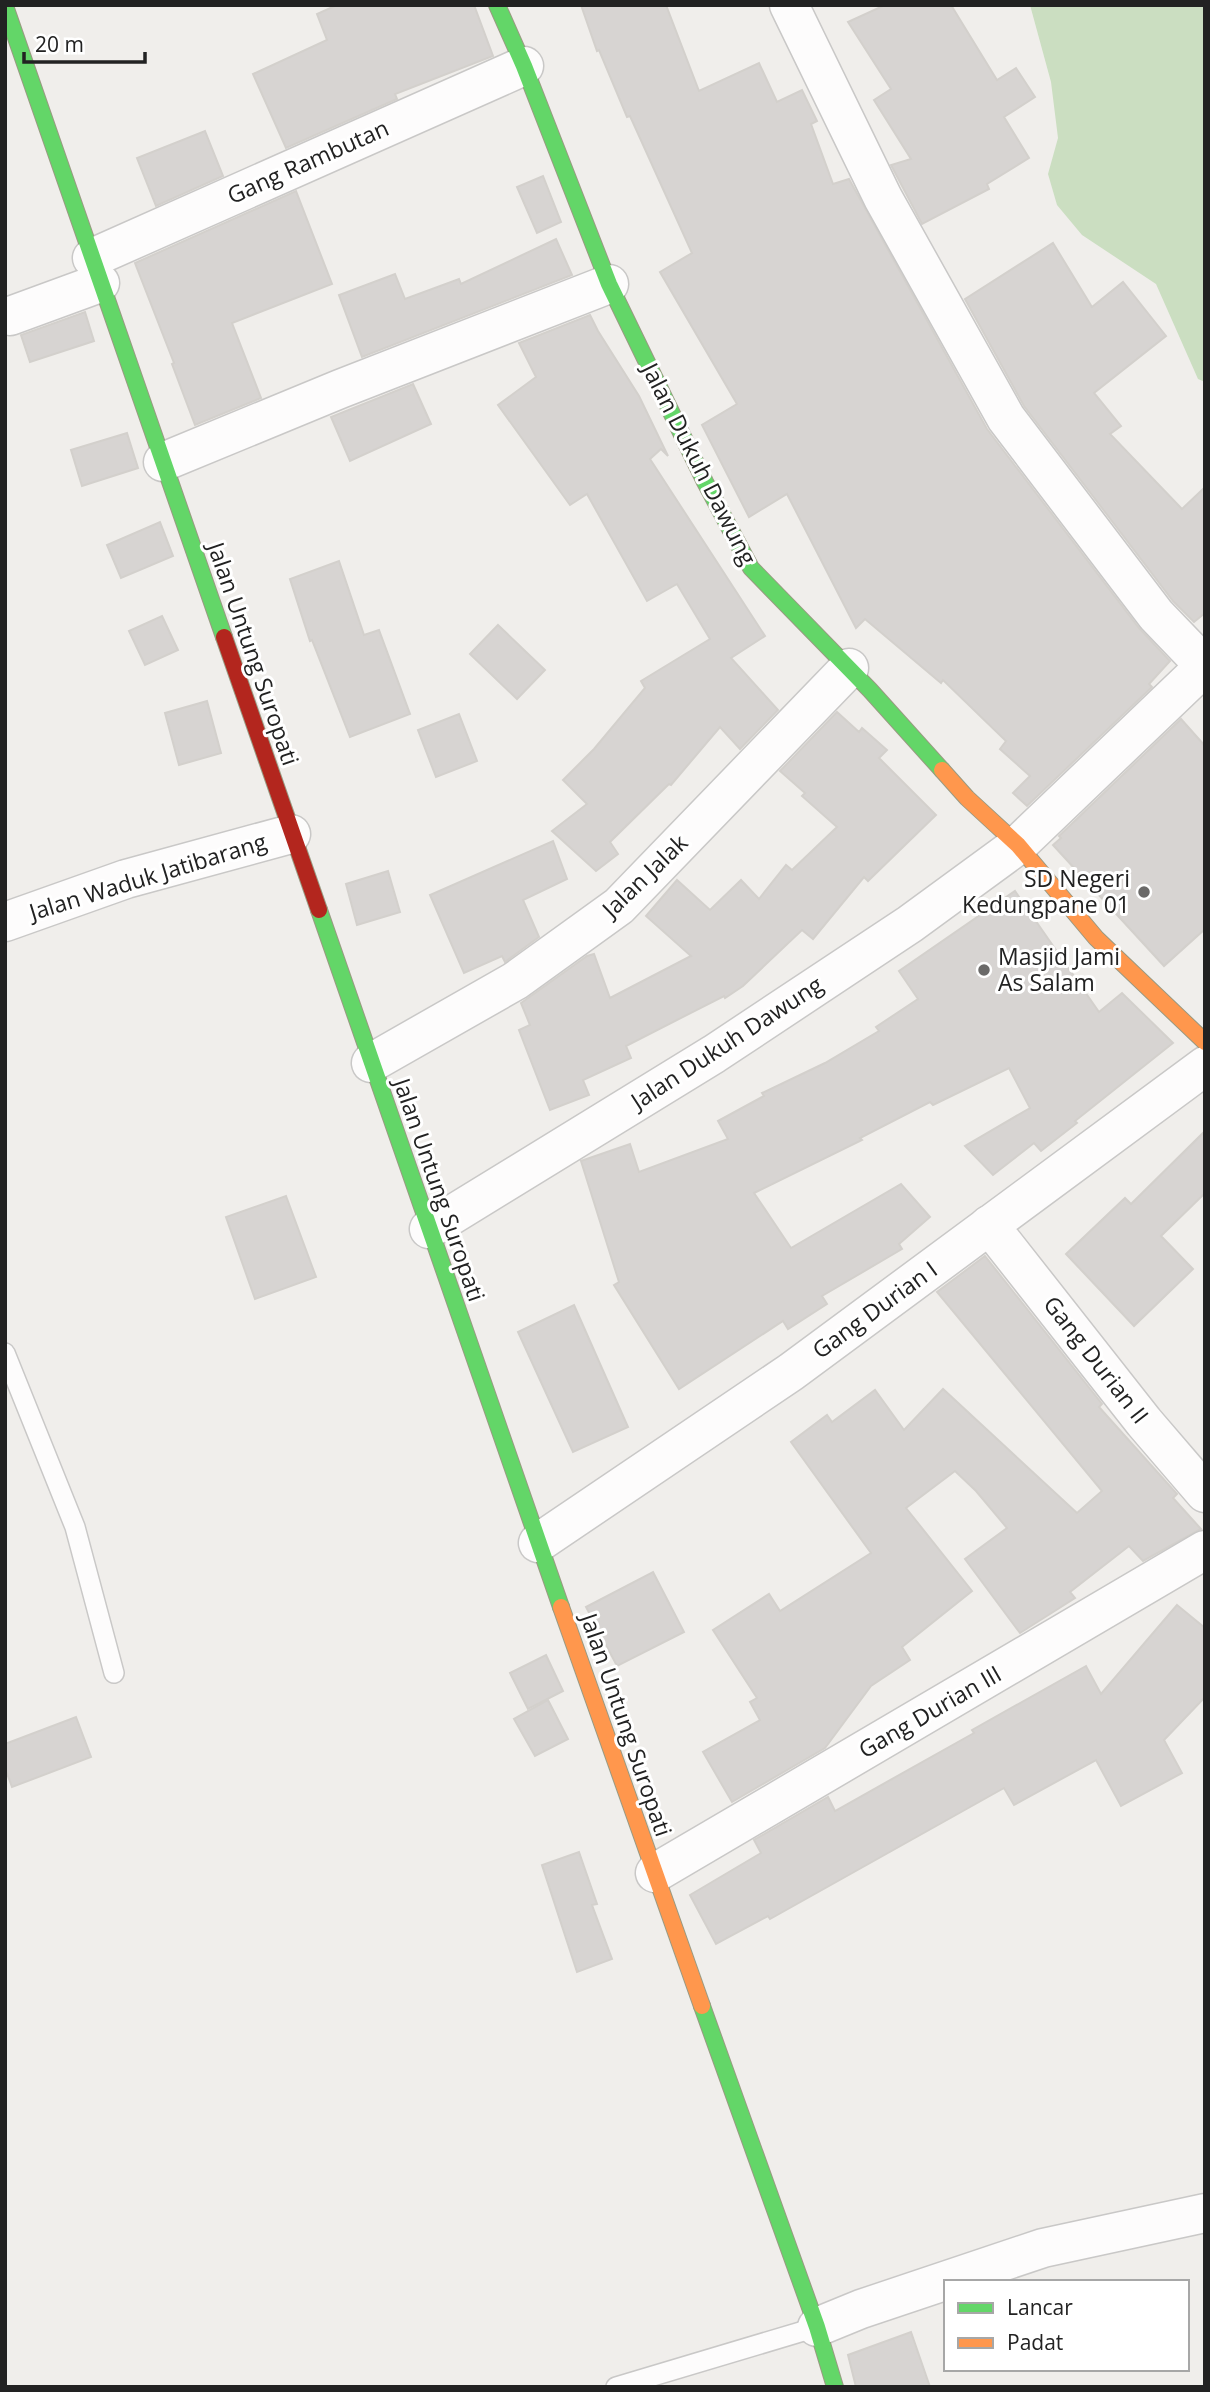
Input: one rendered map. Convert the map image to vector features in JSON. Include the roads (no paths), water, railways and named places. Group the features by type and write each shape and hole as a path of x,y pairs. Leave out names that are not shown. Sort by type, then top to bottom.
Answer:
{"main road":[{"name":"Jalan Dukuh Dawung","path":"497,5 524,66 609,284 705,482 751,568 849,668 967,798 1018,845 1096,938 1200,1027"},
{"name":"Jalan Untung Suropati","path":"5,6 538,1544 817,2327 835,2387"}],"street":[{"path":"789,5 883,198 1006,418 1156,615 1205,666"},
{"name":"Gang Rambutan","path":"10,316 96,271 524,66"},
{"path":"163,461 609,284"},
{"name":"Jalan Dukuh Dawung","path":"429,1229 714,1054 911,924 1018,845 1205,666"},
{"name":"Jalan Jalak","path":"371,1063 515,981 619,906 849,668"},
{"name":"Jalan Waduk Jatibarang","path":"5,922 126,879 291,834"},
{"name":"Gang Durian I","path":"538,1544 791,1372 1205,1066"},
{"name":"Gang Durian II","path":"989,1225 1144,1422 1205,1493"},
{"name":"Gang Durian III","path":"654,1873 1205,1550"},
{"path":"948,2280 1043,2248 1205,2213"},
{"path":"817,2327 944,2281"}],"lane":[{"path":"5,1353 75,1527 114,1673"},
{"path":"616,2387 817,2327"}],"place":[{"name":"SD Negeri Kedungpane 01","path":"1144,892"},
{"name":"Masjid Jami As Salam","path":"984,970"}]}
